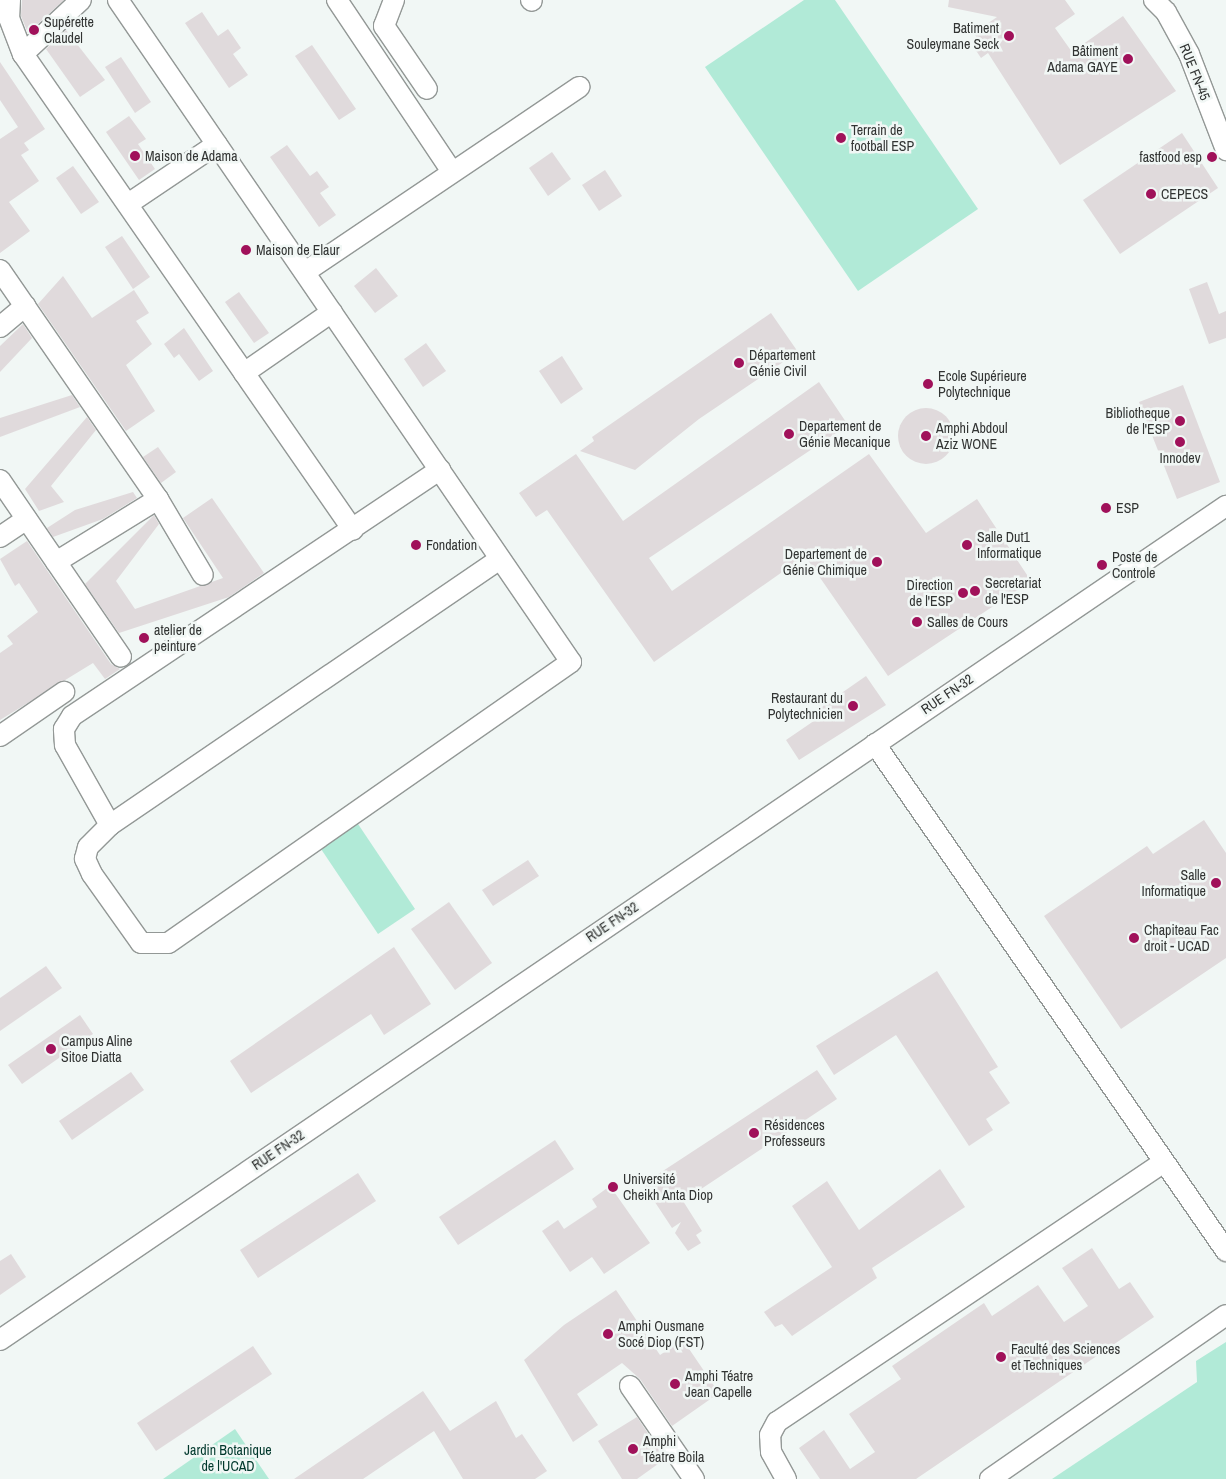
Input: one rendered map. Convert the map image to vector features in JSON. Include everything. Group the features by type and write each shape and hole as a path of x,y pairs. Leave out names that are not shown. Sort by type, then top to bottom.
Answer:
{"street":[{"path":"10,0 9,18 23,54 352,530"},
{"path":"23,54 81,0"},
{"path":"118,0 305,272 571,662 168,943 141,943 92,874 86,859 88,847 110,826 500,558"},
{"path":"337,0 452,172"},
{"path":"394,0 384,26 427,89"},
{"name":"RUE FN-45","path":"1154,0 1166,12 1189,54 1226,150"},
{"path":"305,272 579,87"},
{"path":"128,204 217,144"},
{"path":"0,270 158,500 203,575"},
{"path":"0,327 25,306"},
{"path":"244,373 332,312"},
{"path":"110,826 65,745 64,729 72,716 440,470"},
{"path":"0,480 121,657"},
{"path":"56,562 158,500"},
{"name":"RUE FN-32","path":"0,1340 1226,506"},
{"path":"0,537 26,519"},
{"path":"0,736 64,692"},
{"path":"875,744 1226,1251"},
{"path":"786,1479 771,1452 770,1435 777,1422 1164,1162"},
{"path":"990,1479 1226,1315"},
{"path":"630,1386 694,1479"}],"green space":[{"name":"Terrain de football ESP","path":"804,0 835,0 978,209 858,291 705,67"},
{"path":"356,821 415,909 378,934 319,846"},
{"path":"1226,1342 1226,1479 1052,1479 1197,1382 1196,1361"},
{"name":"Jardin Botanique de l'UCAD","path":"235,1429 269,1479 163,1479"}],"building":[{"path":"22,0 64,0 28,33 21,16"},
{"path":"949,0 1065,0 1075,14 1055,28 1072,52 1123,16 1176,91 1060,165 988,53 981,58 971,43 977,38 974,33 997,17 948,7"},
{"path":"202,12 218,36 228,29 241,48 233,54 248,75 229,88 185,23"},
{"path":"66,30 105,80 80,97 46,49"},
{"path":"312,45 356,109 339,120 295,56"},
{"path":"121,57 151,102 135,113 105,67"},
{"path":"0,62 45,129 24,143 29,150 21,155 39,181 9,202 30,231 0,253 0,139 18,127 0,100"},
{"name":"Maison de Adama","path":"129,116 146,139 138,144 155,169 139,180 106,132"},
{"name":"CEPECS","path":"1182,133 1218,188 1120,254 1083,200"},
{"path":"287,145 310,176 317,171 329,187 320,193 336,215 319,227 270,157"},
{"path":"552,152 571,179 548,196 529,168"},
{"path":"73,166 99,202 81,214 56,178"},
{"path":"605,170 622,196 599,211 582,185"},
{"path":"122,236 150,277 133,289 105,247"},
{"path":"376,268 398,296 375,313 354,286"},
{"path":"63,276 92,318 134,290 149,313 136,321 152,344 126,365 155,411 126,431 38,304"},
{"path":"1207,282 1219,314 1226,311 1226,338 1209,344 1189,289"},
{"path":"239,292 269,333 254,343 225,302"},
{"path":"771,313 798,352 699,419 635,470 580,451 594,441 592,437"},
{"path":"23,324 32,338 0,372 0,346"},
{"path":"184,328 213,371 199,381 179,354 174,358 164,344"},
{"path":"426,343 446,371 423,387 404,359"},
{"path":"562,356 583,389 561,404 539,371"},
{"path":"819,382 848,425 649,558 672,591 869,454 926,533 977,499 1031,581 888,676 805,556 654,662 547,510 536,517 519,493 576,454 623,521"},
{"name":"Innodev","path":"1183,385 1220,482 1177,499 1139,402"},
{"path":"72,395 80,407 0,437 0,418"},
{"name":"Amphi Abdoul Aziz WONE","path":"920,408 932,408 942,412 950,420 954,436 950,452 942,460 932,464 920,464 910,460 902,452 898,442 898,430 902,420 910,412"},
{"path":"87,417 96,430 51,486 64,502 39,511 25,489"},
{"path":"158,447 176,472 161,483 143,457"},
{"path":"133,492 137,498 103,519 53,537 47,528 75,510"},
{"path":"212,498 264,573 229,597 119,633 85,584 154,515 159,524 116,581 135,609 223,578 183,518"},
{"path":"27,541 111,664 120,669 105,679 93,663 0,720 0,653 13,644 7,636 38,612 19,583 15,586 0,559"},
{"name":"Restaurant du Polytechnicien","path":"866,676 886,705 799,760 786,740 824,714 820,708"},
{"name":"Chapiteau Fac droit - UCAD","path":"1204,820 1226,853 1226,958 1121,1029 1044,916 1147,846 1153,854"},
{"path":"528,860 539,876 493,906 482,890"},
{"path":"449,902 492,963 455,990 411,929"},
{"path":"394,947 431,1004 384,1035 371,1014 251,1093 230,1061"},
{"name":"Campus Aline Sitoe Diatta","path":"46,966 62,988 0,1031 0,998"},
{"path":"937,971 998,1067 989,1072 1010,1103 986,1119 993,1130 969,1146 896,1035 834,1075 816,1046"},
{"name":"Campus Aline Sitoe Diatta","path":"80,1015 93,1034 22,1084 8,1065"},
{"name":"Résidences Professeurs","path":"817,1070 837,1099 683,1201 702,1231 696,1235 701,1243 688,1251 675,1233 681,1222 672,1228 643,1184"},
{"name":"Campus Aline Sitoe Diatta","path":"131,1072 144,1090 72,1140 59,1121"},
{"path":"555,1140 574,1169 458,1245 439,1217"},
{"path":"940,1169 965,1207 872,1268 877,1278 792,1336 782,1324 775,1327 764,1312 832,1267 792,1206 827,1181 859,1230"},
{"path":"358,1173 376,1201 258,1278 240,1250"},
{"path":"610,1186 650,1243 604,1274 592,1257 570,1272 542,1231 558,1220 564,1229 597,1207 592,1199"},
{"name":"Faculté des Sciences et Techniques","path":"1092,1248 1119,1289 1130,1282 1154,1317 916,1479 820,1479 799,1448 824,1430 850,1469 875,1452 849,1414 901,1379 892,1366 984,1303 992,1316 1038,1285 1064,1322 1088,1306 1062,1268"},
{"path":"11,1254 26,1277 0,1295 0,1261"},
{"path":"616,1290 660,1355 683,1340 719,1393 672,1426 640,1379 622,1363 577,1394 598,1425 573,1442 524,1360 564,1325"},
{"path":"253,1346 272,1374 156,1451 137,1423"},
{"path":"423,1391 450,1431 496,1401 516,1438 522,1434 547,1471 535,1479 463,1479 434,1431 363,1479 294,1479"},
{"name":"Amphi Téatre Boila","path":"637,1417 665,1459 637,1479 622,1479 598,1441"}],"place":[{"name":"Supérette Claudel","path":"34,30"},
{"name":"Batiment Souleymane Seck","path":"1009,36"},
{"name":"Bâtiment Adama GAYE","path":"1128,59"},
{"name":"Terrain de football ESP","path":"841,138"},
{"name":"Maison de Adama","path":"135,156"},
{"name":"fastfood esp","path":"1212,157"},
{"name":"CEPECS","path":"1151,194"},
{"name":"Maison de Elaur","path":"246,250"},
{"name":"Département Génie Civil","path":"739,363"},
{"name":"Ecole Supérieure Polytechnique","path":"928,384"},
{"name":"Bibliotheque de l'ESP","path":"1180,421"},
{"name":"Departement de Génie Mecanique","path":"789,434"},
{"name":"Amphi Abdoul Aziz WONE","path":"926,436"},
{"name":"Innodev","path":"1180,442"},
{"name":"ESP","path":"1106,508"},
{"name":"Fondation","path":"416,545"},
{"name":"Salle Dut1 Informatique","path":"967,545"},
{"name":"Departement de Génie Chimique","path":"877,562"},
{"name":"Poste de Controle","path":"1102,565"},
{"name":"Secretariat de l'ESP","path":"975,591"},
{"name":"Direction de l'ESP","path":"963,593"},
{"name":"Salles de Cours","path":"917,622"},
{"name":"atelier de peinture","path":"144,638"},
{"name":"Restaurant du Polytechnicien","path":"853,706"},
{"name":"Salle Informatique","path":"1216,883"},
{"name":"Chapiteau Fac droit - UCAD","path":"1134,938"},
{"name":"Campus Aline Sitoe Diatta","path":"51,1049"},
{"name":"Résidences Professeurs","path":"754,1133"},
{"name":"Université Cheikh Anta Diop","path":"613,1187"},
{"name":"Amphi Ousmane Socé Diop (FST)","path":"608,1334"},
{"name":"Faculté des Sciences et Techniques","path":"1001,1357"},
{"name":"Amphi Téatre Jean Capelle","path":"675,1384"},
{"name":"Amphi Téatre Boila","path":"633,1449"}]}
